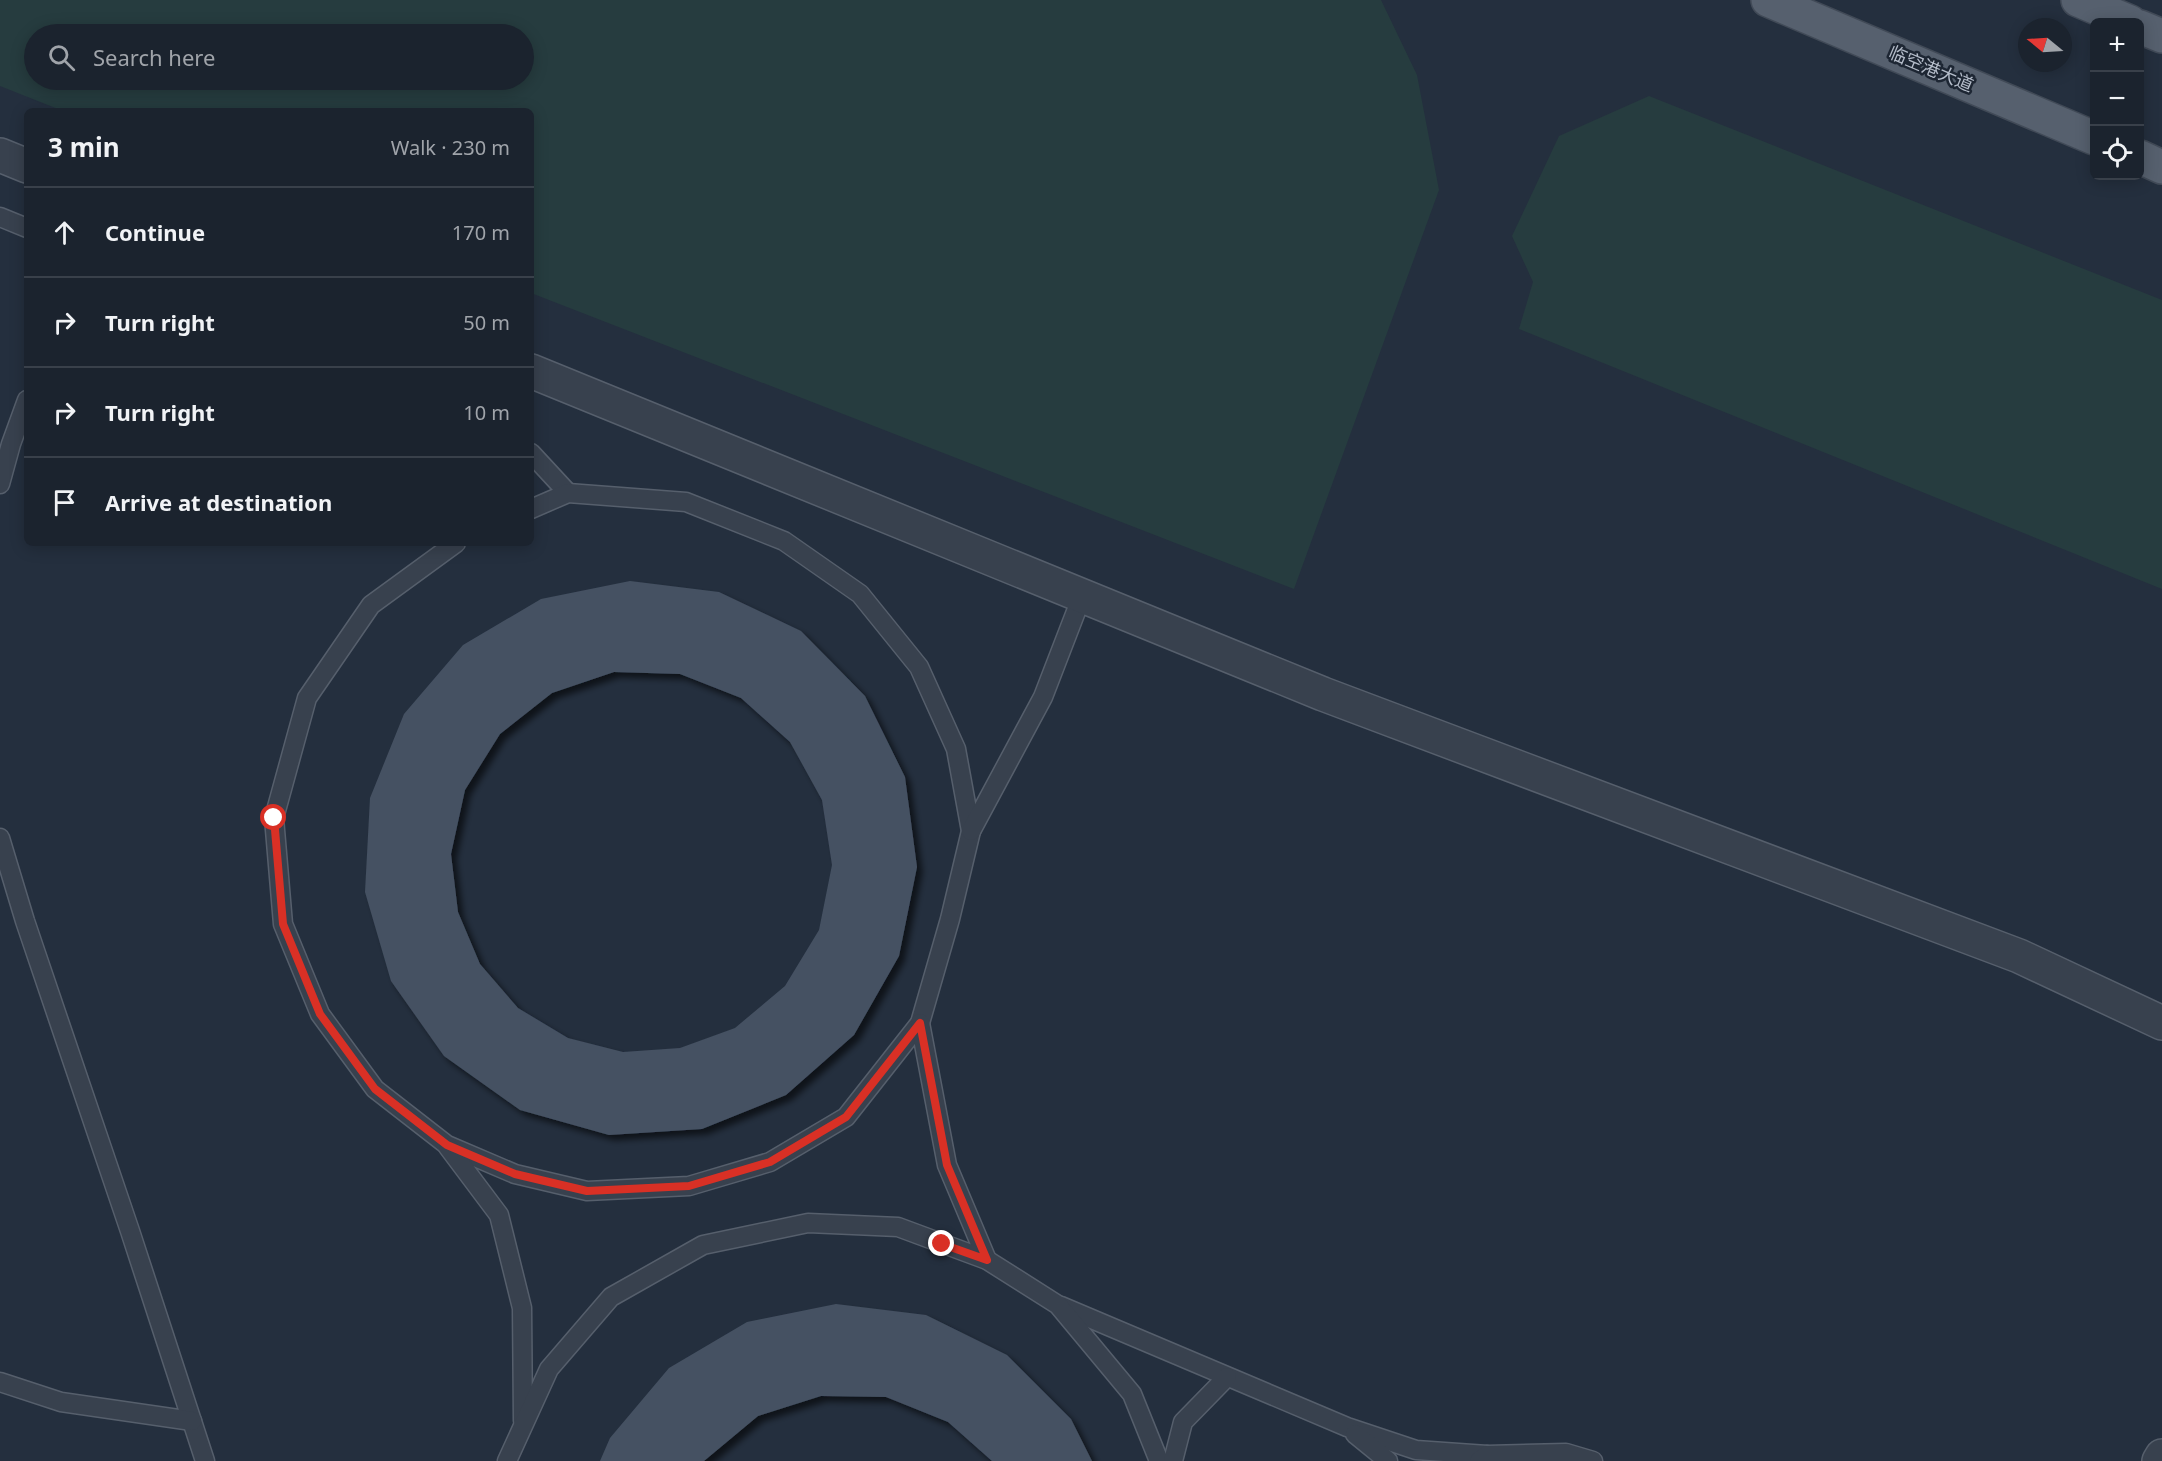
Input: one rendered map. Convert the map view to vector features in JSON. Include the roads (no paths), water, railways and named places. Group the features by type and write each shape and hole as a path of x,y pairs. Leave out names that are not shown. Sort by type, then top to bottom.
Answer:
{"main road":[{"name":"临空港大道","path":"1768,0 2090,136"},
{"path":"2078,0 2121,18"},
{"path":"2144,29 2162,36"},
{"path":"2144,159 2162,167"}],"street":[{"path":"0,155 24,165"},
{"path":"534,372 1323,694 2019,956 2162,1023"},
{"path":"2159,1461 2162,1456"}],"lane":[{"path":"0,217 24,227"},
{"path":"0,483 10,444 24,408"},
{"path":"534,456 568,494"},
{"path":"534,508 568,494 686,502 784,541 860,594 919,667 956,749 970,831"},
{"path":"452,546 371,605 307,698 274,818 283,924 320,1014 375,1089 447,1145 515,1174 587,1191 689,1186 770,1162 846,1117 920,1023 950,919 970,831 1043,697 1082,596"},
{"path":"0,837 25,921 205,1461"},
{"path":"920,1023 947,1165 987,1260"},
{"path":"447,1145 499,1215 522,1308 523,1427"},
{"path":"507,1461 549,1369 611,1297 703,1245 808,1223 898,1227 987,1260 1058,1305 1347,1427 1416,1450 1483,1458 1566,1453 1593,1461"},
{"path":"1058,1305 1132,1394 1159,1461"},
{"path":"1173,1461 1184,1422 1227,1377"},
{"path":"0,1382 61,1402 192,1421"},
{"path":"1347,1427 1388,1461"}]}
